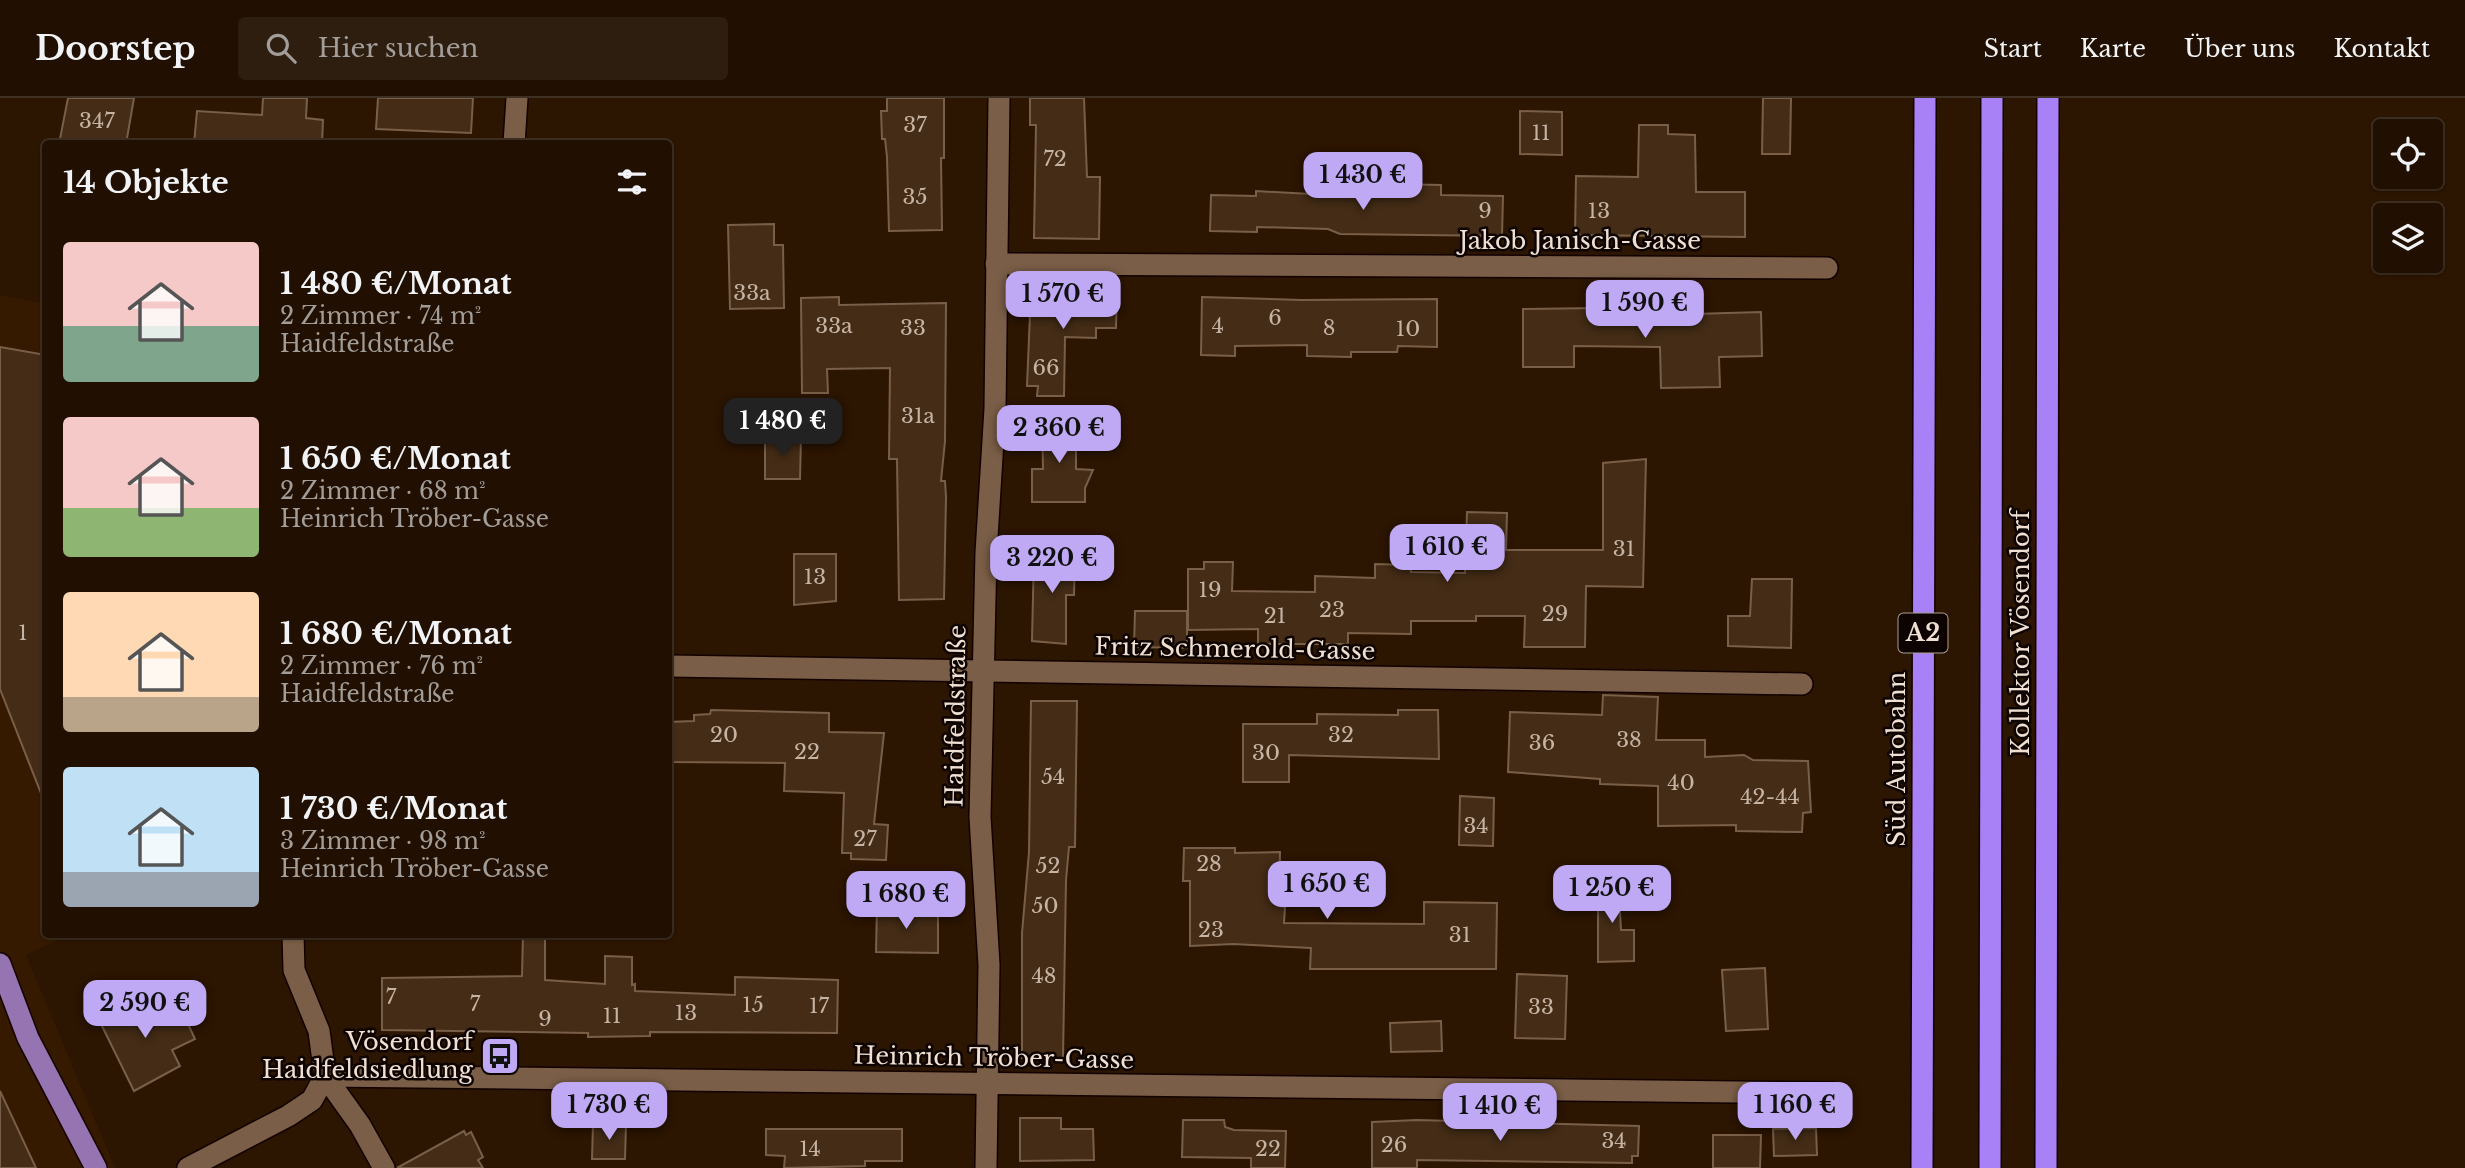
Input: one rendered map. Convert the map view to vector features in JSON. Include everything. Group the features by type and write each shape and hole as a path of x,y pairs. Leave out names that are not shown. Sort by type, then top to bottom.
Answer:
{"highway":[{"name":"Süd Autobahn","path":"1922,1168 1924,98"},
{"path":"1990,1168 1992,98"},
{"name":"Kollektor Vösendorf","path":"2046,1168 2048,98"}],"main road":[{"path":"0,964 28,1038 96,1168"},
{"path":"0,1002 12,1021 28,1038"}],"street":[{"path":"514,140 517,98"},
{"name":"Haidfeldstraße","path":"986,1168 989,965 980,817 986,554 995,409 999,98"},
{"name":"Jakob Janisch-Gasse","path":"996,264 1827,268"},
{"name":"Fritz Schmerold-Gasse","path":"672,666 1802,684"},
{"path":"292,938 294,970 319,1031 325,1076 360,1125 384,1168"},
{"name":"Heinrich Tröber-Gasse","path":"325,1076 502,1075 986,1085 1832,1093"},
{"path":"188,1168 296,1111 312,1100 325,1076"}],"shaded area":[{"path":"0,295 42,303 42,938 62,938 26,955 115,1168 0,1168"}],"building":[{"path":"68,98 134,98 127,140 60,140"},
{"path":"263,98 307,98 306,118 323,120 322,140 194,140 197,111 262,115"},
{"path":"378,98 473,98 471,133 376,129"},
{"path":"887,98 944,98 942,230 889,231 887,157 885,139 882,139 881,111 887,111"},
{"path":"1030,98 1084,98 1087,177 1100,177 1099,239 1034,238 1036,125 1030,125"},
{"path":"1763,98 1791,98 1790,154 1762,154"},
{"path":"1520,111 1562,112 1562,155 1520,154"},
{"path":"1639,125 1668,125 1668,134 1695,135 1696,192 1745,192 1745,237 1575,235 1576,176 1638,177"},
{"path":"1396,184 1441,185 1441,195 1503,196 1502,236 1340,234 1328,229 1257,227 1257,232 1210,231 1211,195 1256,196 1256,191 1329,195 1329,189 1396,190"},
{"path":"774,224 774,245 783,245 784,308 730,309 728,225"},
{"path":"1031,290 1117,290 1116,328 1096,328 1096,338 1065,337 1064,396 1037,396 1038,386 1027,386"},
{"path":"839,297 839,305 946,303 945,441 941,481 945,481 946,497 944,599 899,600 897,459 889,459 890,368 827,369 828,393 802,393 801,298"},
{"path":"1202,297 1301,300 1437,299 1437,347 1398,346 1397,352 1351,352 1351,357 1307,356 1307,345 1235,346 1235,356 1201,355"},
{"path":"1599,308 1599,313 1659,315 1761,312 1762,356 1719,357 1720,387 1661,388 1660,347 1574,346 1574,367 1523,367 1523,309"},
{"path":"0,347 42,354 42,796 0,689"},
{"path":"1042,418 1076,418 1076,469 1093,470 1085,488 1085,502 1032,502 1032,469 1043,469"},
{"path":"765,437 801,437 800,479 765,479"},
{"path":"1646,459 1643,587 1586,586 1585,647 1524,647 1525,616 1476,616 1476,621 1411,621 1411,634 1348,633 1348,644 1258,644 1258,629 1188,630 1188,569 1204,569 1204,562 1233,562 1232,591 1315,592 1315,576 1375,578 1375,564 1410,565 1411,572 1465,573 1467,512 1507,513 1506,550 1603,550 1603,463"},
{"path":"1034,551 1075,551 1074,595 1066,595 1066,644 1032,641"},
{"path":"794,554 836,554 836,601 794,605"},
{"path":"1752,579 1792,579 1791,648 1728,646 1728,616 1750,616"},
{"path":"1135,611 1187,611 1187,648 1134,647"},
{"path":"1603,695 1658,697 1656,740 1705,740 1705,757 1744,755 1753,760 1808,761 1811,812 1803,813 1802,832 1736,831 1736,825 1658,826 1658,786 1600,784 1600,779 1508,772 1510,712 1602,715"},
{"path":"1031,701 1077,701 1075,847 1069,847 1066,880 1063,1058 1022,1058 1022,933 1029,852"},
{"path":"711,710 829,713 829,732 884,733 874,824 888,825 886,860 851,859 851,853 842,853 844,793 784,791 785,763 672,762 672,722 694,721 694,715 710,714"},
{"path":"1398,710 1438,710 1439,759 1289,755 1289,782 1243,782 1243,724 1317,724 1317,714 1398,715"},
{"path":"1460,796 1494,798 1493,846 1459,845"},
{"path":"1184,848 1235,848 1235,853 1280,852 1279,906 1285,907 1284,923 1424,924 1424,902 1497,903 1496,969 1310,969 1311,948 1233,944 1190,946 1190,881 1183,881"},
{"path":"1618,876 1621,930 1634,930 1634,961 1598,962 1598,877"},
{"path":"877,906 907,906 907,911 938,911 938,953 876,952"},
{"path":"523,938 545,938 545,980 605,984 605,956 632,957 632,985 635,984 635,991 735,995 735,977 838,980 837,1033 650,1032 650,1036 588,1037 588,1033 382,1030 382,978 522,976"},
{"path":"1765,968 1768,1029 1726,1031 1722,970"},
{"path":"1517,974 1567,976 1565,1039 1515,1038"},
{"path":"144,994 158,1022 182,1011 195,1039 172,1050 180,1066 134,1091 98,1018"},
{"path":"1441,1021 1442,1051 1391,1052 1390,1023"},
{"path":"0,1091 36,1168 0,1168"},
{"path":"1020,1118 1061,1118 1061,1129 1093,1129 1094,1160 1020,1161"},
{"path":"1183,1120 1224,1120 1225,1127 1234,1130 1286,1131 1285,1168 1251,1168 1251,1158 1182,1157"},
{"path":"1417,1120 1639,1126 1638,1156 1632,1156 1632,1163 1417,1160 1417,1168 1372,1168 1372,1122"},
{"path":"593,1124 626,1124 625,1159 592,1159"},
{"path":"1816,1128 1817,1155 1774,1156 1773,1129"},
{"path":"766,1129 902,1129 902,1161 865,1161 865,1166 784,1168 785,1156 766,1155"},
{"path":"464,1131 466,1135 471,1132 483,1157 478,1160 483,1168 397,1168"},
{"path":"1713,1135 1761,1135 1760,1168 1713,1168"}],"place":[{"name":"Vösendorf Haidfeldsiedlung","path":"500,1056"}]}
